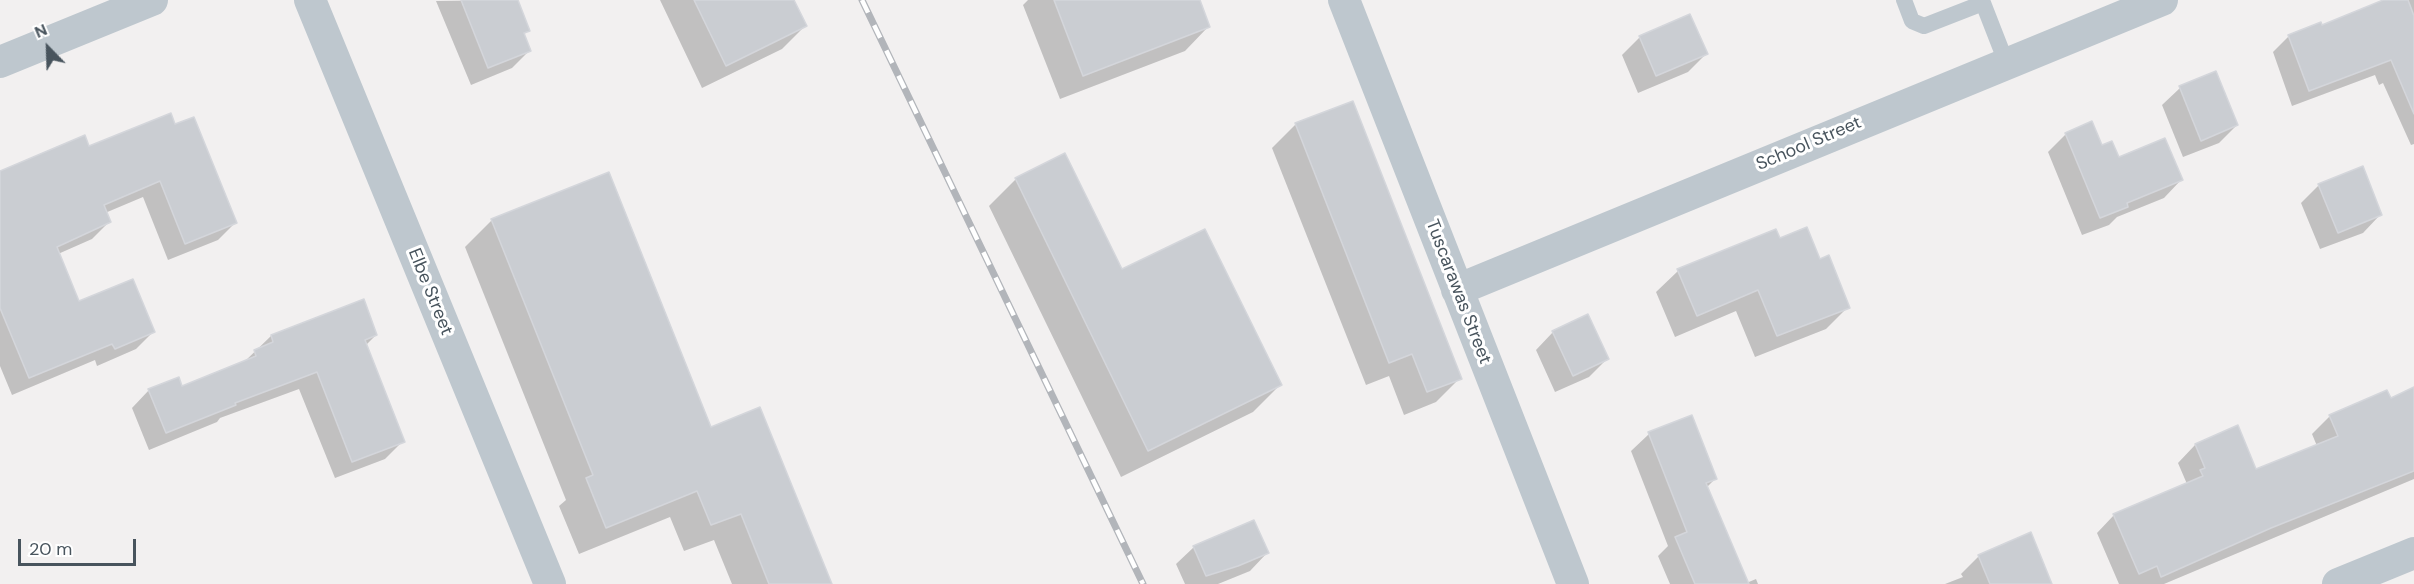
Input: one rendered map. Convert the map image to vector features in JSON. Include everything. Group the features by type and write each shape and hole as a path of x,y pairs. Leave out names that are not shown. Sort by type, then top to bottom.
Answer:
{"street":[{"path":"0,62 152,0"},
{"name":"Elbe Street","path":"310,0 550,584"},
{"name":"Tuscarawas Street","path":"1344,0 1573,584"},
{"name":"School Street","path":"1457,290 2006,62 2162,0"},
{"path":"2338,584 2414,553"}],"lane":[{"path":"1904,0 1912,21 1924,26 1986,1 2006,62"}],"building":[{"path":"461,0 518,0 530,31 524,33 531,51 488,68"},
{"path":"694,0 794,0 807,26 726,66"},
{"path":"1054,0 1200,0 1210,27 1083,76"},
{"path":"2383,0 2408,0 2414,16 2414,114 2391,60 2309,91 2288,35 2321,22 2322,25"},
{"path":"1690,14 1708,54 1656,76 1639,36"},
{"path":"2216,71 2238,125 2201,141 2179,86"},
{"path":"1353,101 1462,379 1427,392 1412,354 1389,363 1295,123"},
{"path":"171,113 175,124 194,117 237,223 185,244 160,181 104,205 111,222 57,247 79,301 133,279 155,332 115,349 112,344 29,378 0,308 0,171 85,135 89,146"},
{"path":"2092,121 2102,145 2112,141 2119,157 2165,138 2183,180 2127,203 2128,207 2100,218 2065,133"},
{"path":"1065,153 1122,269 1205,229 1282,385 1148,451 1015,178"},
{"path":"2363,166 2382,215 2338,233 2318,184"},
{"path":"609,172 711,427 760,407 832,584 769,584 741,514 711,525 697,491 606,528 586,478 593,475 491,219"},
{"path":"1807,227 1820,259 1829,255 1850,308 1777,336 1758,290 1697,316 1677,269 1776,229 1780,238"},
{"path":"364,299 377,335 365,340 405,442 352,462 317,372 235,403 236,405 166,433 148,389 179,377 182,386 256,356 254,350 273,342 271,335"},
{"path":"1588,314 1609,359 1573,376 1552,331"},
{"path":"2414,387 2414,471 2271,528 2161,577 2157,566 2139,574 2113,514 2203,476 2200,470 2205,468 2195,444 2238,425 2256,469 2338,436 2329,415 2387,390 2391,398"},
{"path":"1692,415 1717,479 1706,483 1749,584 1695,584 1675,537 1687,532 1648,432"},
{"path":"1254,520 1269,553 1206,576 1193,546"},
{"path":"2031,532 2052,584 1990,584 1978,555"}],"railway":[{"path":"862,0 1143,584"}]}
